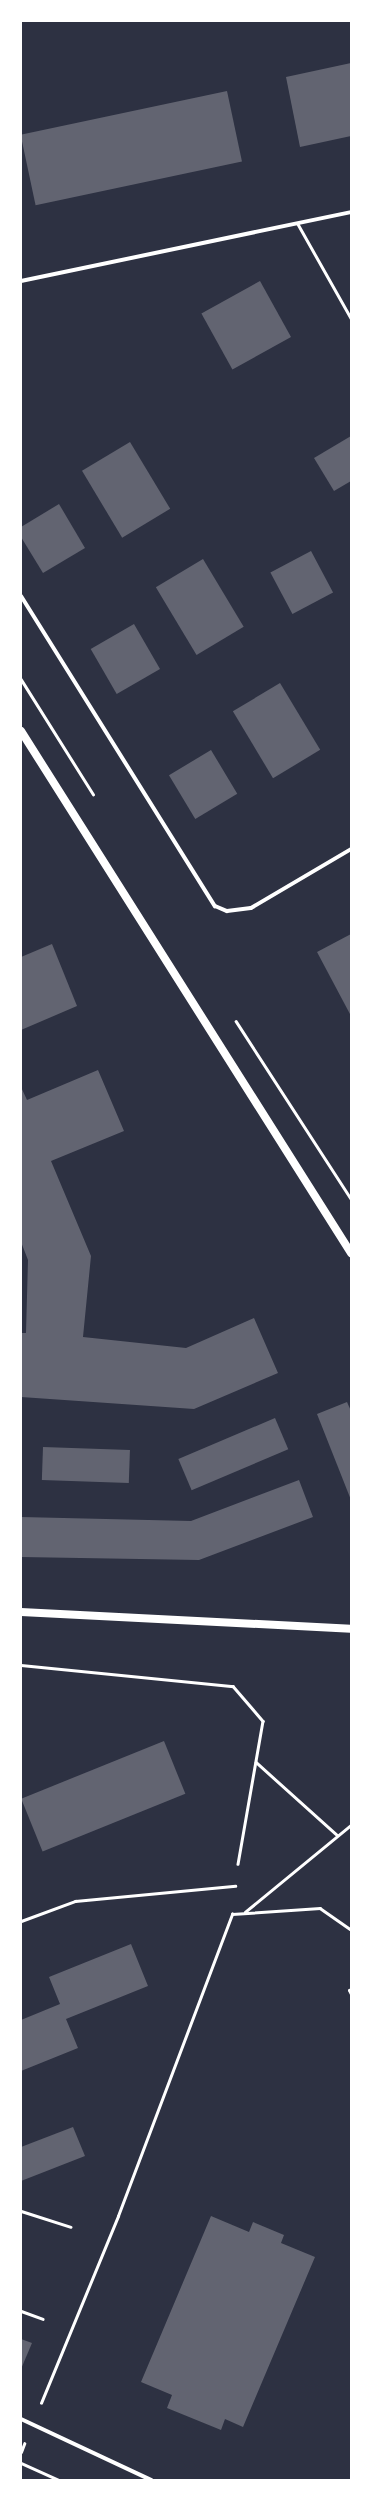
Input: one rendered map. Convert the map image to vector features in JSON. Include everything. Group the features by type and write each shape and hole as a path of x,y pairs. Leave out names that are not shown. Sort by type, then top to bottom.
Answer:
{"main road":[{"path":"21,731 351,1253"},
{"path":"21,1612 351,1629"}],"street":[{"path":"21,281 351,212"},
{"path":"21,596 215,906 227,911 251,908 351,849"},
{"path":"21,2419 151,2480"}],"lane":[{"path":"297,224 351,319"},
{"path":"21,1921 75,1901 235,1886"},
{"path":"351,1989 349,1990 351,1994"},
{"path":"21,2211 71,2227"},
{"path":"21,2311 43,2319"}],"path":[{"path":"21,679 97,801"},
{"path":"232,1015 351,1199"},
{"path":"21,1665 233,1686 263,1721 235,1886 232,1914 121,2208 33,2424"},
{"path":"256,1762 337,1835"},
{"path":"244,1913 351,1825"},
{"path":"232,1914 320,1908 351,1930"},
{"path":"21,2462 59,2480"}],"building":[{"path":"351,63 351,136 300,147 286,77"},
{"path":"227,91 242,161 36,205 21,135"},
{"path":"260,281 291,337 232,369 201,313"},
{"path":"351,436 351,481 334,491 314,458"},
{"path":"130,442 170,509 122,538 82,471"},
{"path":"59,504 85,548 43,573 21,537 21,527"},
{"path":"311,551 333,592 292,614 270,573"},
{"path":"203,559 244,627 197,655 156,587"},
{"path":"134,624 160,669 117,694 91,649"},
{"path":"280,683 320,750 273,778 233,711"},
{"path":"211,750 237,794 195,819 169,775"},
{"path":"351,934 351,1016 317,952"},
{"path":"52,944 77,1006 21,1030 21,957"},
{"path":"98,1070 124,1131 51,1161 91,1256 83,1337 186,1348 254,1318 278,1373 194,1409 21,1397 21,1333 26,1333 28,1260 21,1242 21,1087 27,1100"},
{"path":"347,1402 351,1411 351,1500 317,1414"},
{"path":"275,1418 288,1449 192,1490 178,1459"},
{"path":"43,1447 130,1450 129,1483 42,1480"},
{"path":"299,1480 313,1517 199,1560 21,1557 21,1517 191,1521"},
{"path":"164,1741 185,1794 43,1852 21,1799"},
{"path":"131,1944 148,1986 66,2019 78,2048 21,2071 21,2020 60,2004 49,1977"},
{"path":"73,2127 85,2156 21,2181 21,2147"},
{"path":"211,2216 249,2232 253,2222 284,2235 281,2243 315,2257 243,2427 225,2419 221,2430 167,2408 172,2395 141,2382"},
{"path":"21,2339 32,2343 21,2369"}]}
